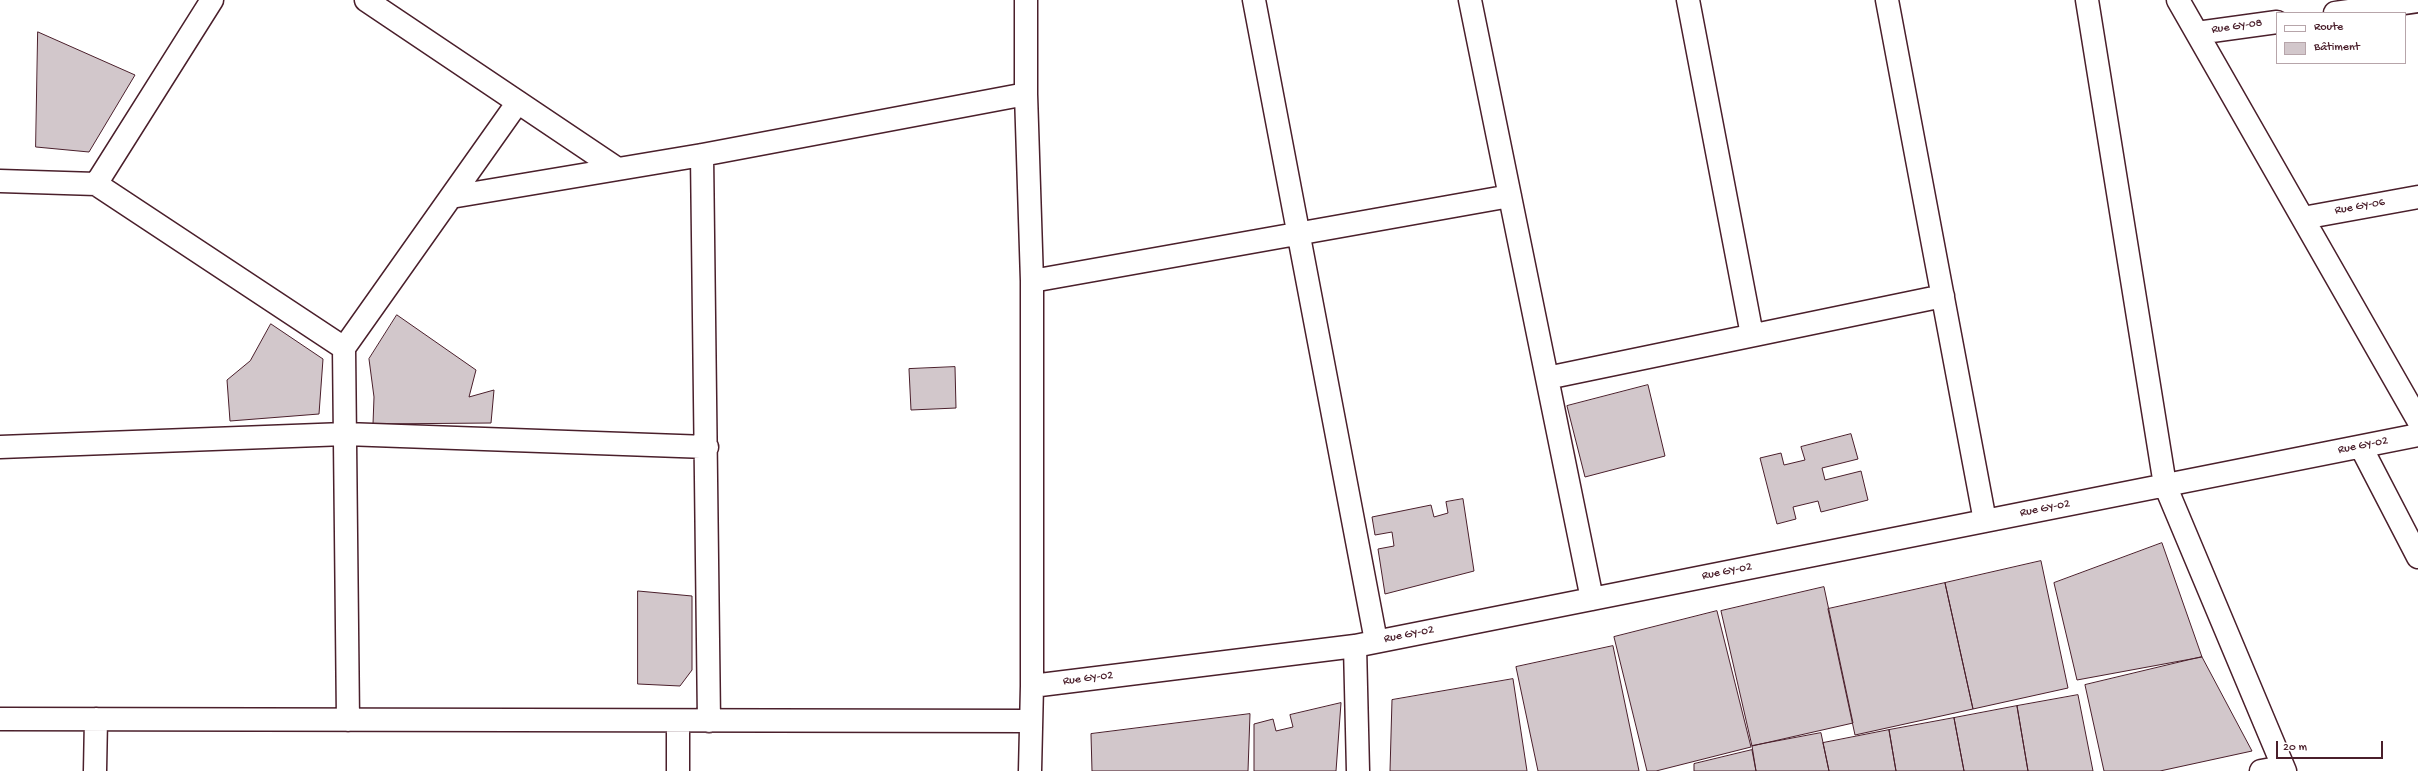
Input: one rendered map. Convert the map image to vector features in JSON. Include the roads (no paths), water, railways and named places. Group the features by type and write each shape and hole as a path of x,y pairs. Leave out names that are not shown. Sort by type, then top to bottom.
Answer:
{"street":[{"path":"96,184 212,0"},
{"path":"366,0 616,168"},
{"path":"1027,0 1026,94 1032,281 1032,686 1030,771"},
{"path":"1254,0 1298,234 1366,644 1358,771"},
{"path":"1470,0 1592,599"},
{"path":"1688,0 1752,335"},
{"path":"1887,0 1985,521"},
{"path":"2087,0 2165,485 2284,769 2261,771"},
{"path":"2178,0 2418,420"},
{"path":"2342,12 2418,1"},
{"name":"Rue GY-08","path":"2197,33 2276,22"},
{"path":"450,197 616,168 702,155 1026,94"},
{"path":"348,720 344,348 518,102"},
{"path":"702,155 707,447 709,721"},
{"path":"0,181 96,184 344,348"},
{"path":"1032,281 1510,196"},
{"name":"Rue GY-06","path":"2303,218 2418,197"},
{"path":"1547,378 1943,296"},
{"path":"0,447 345,434 707,447"},
{"name":"Rue GY-02","path":"1032,686 1366,644 2418,435"},
{"path":"2361,447 2418,557"},
{"path":"0,719 1031,721"},
{"path":"95,771 96,719"},
{"path":"678,721 678,771"}]}
